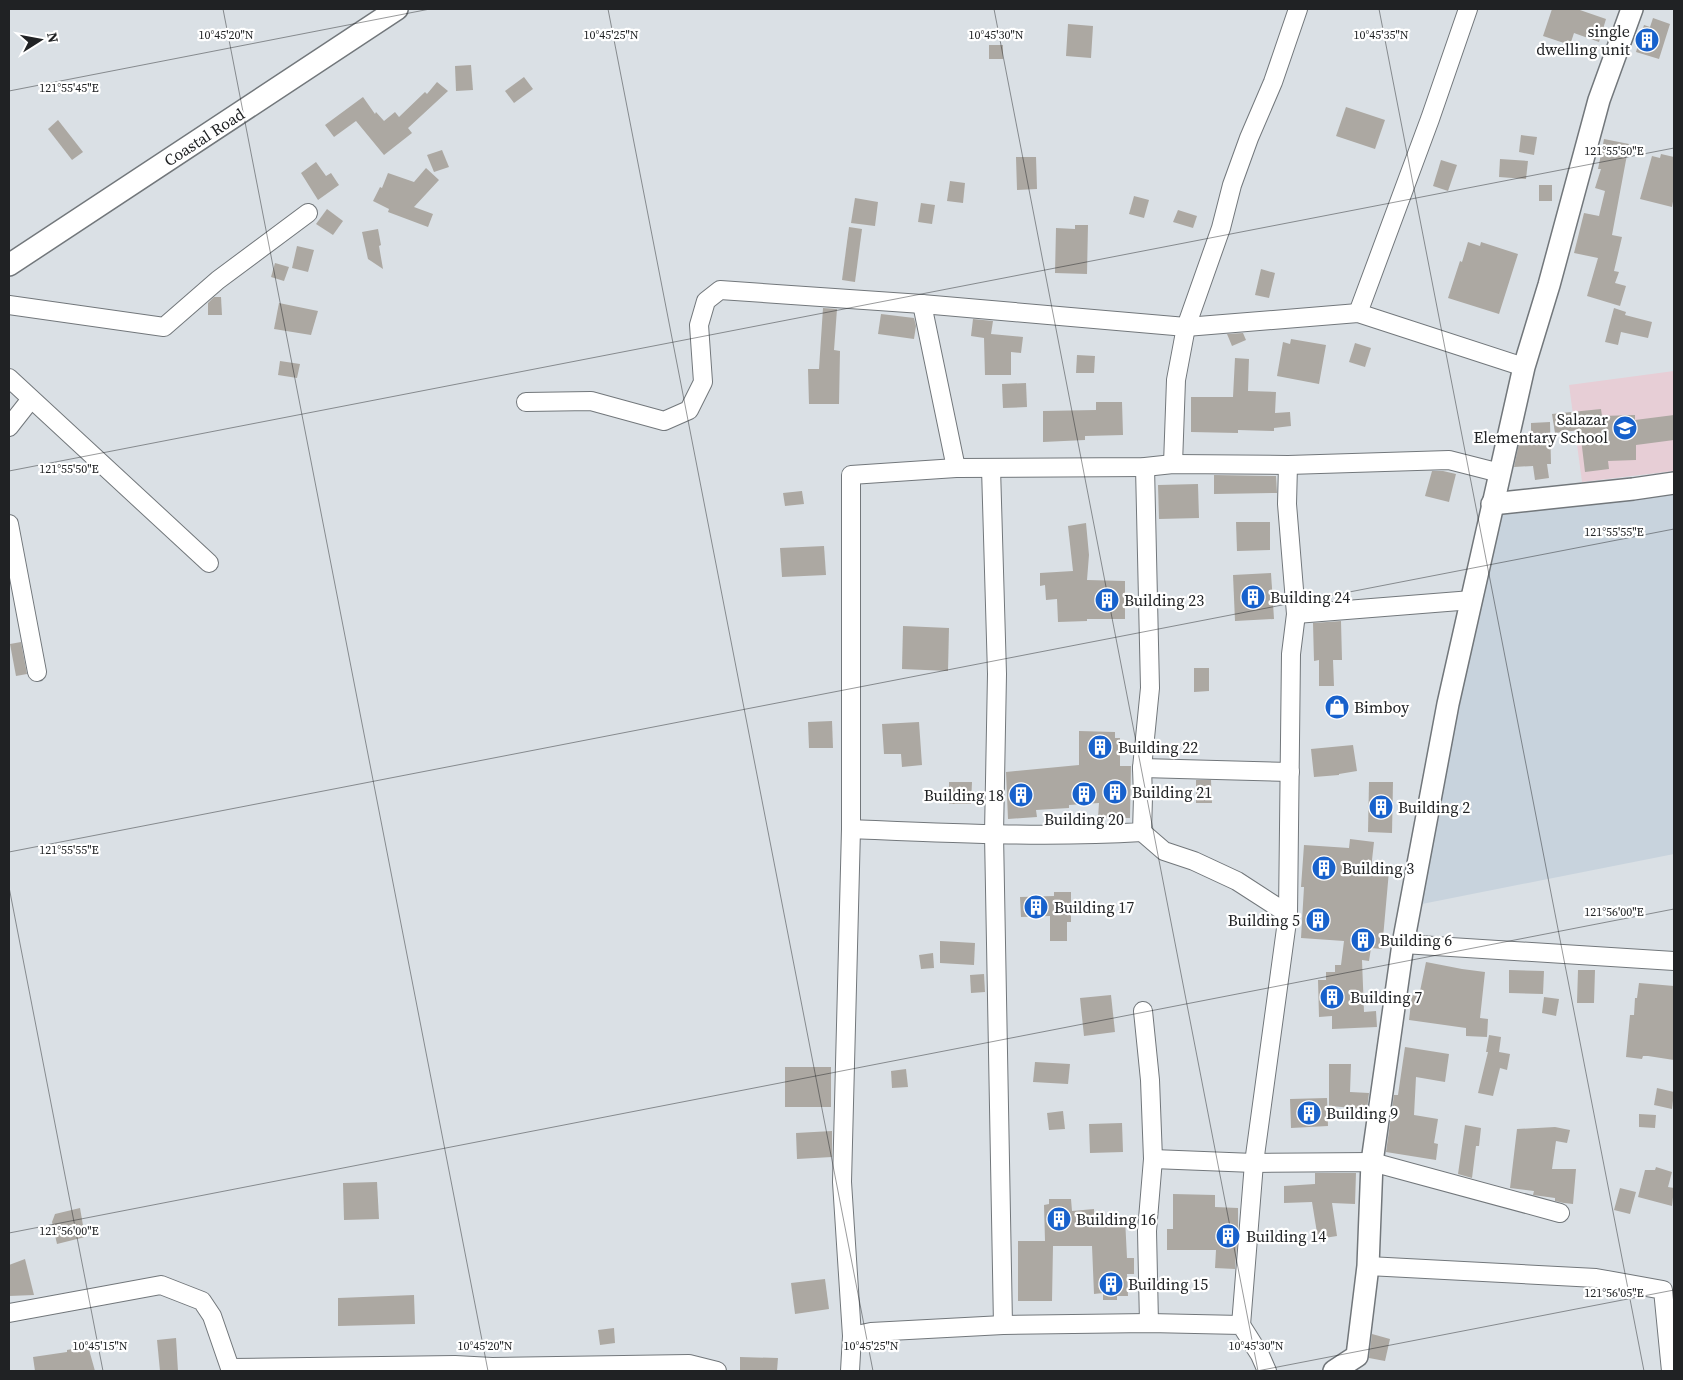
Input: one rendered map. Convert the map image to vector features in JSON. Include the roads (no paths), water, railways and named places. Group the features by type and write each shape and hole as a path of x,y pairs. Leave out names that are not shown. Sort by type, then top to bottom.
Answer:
{"street":[{"path":"1173,464 1176,380 1186,327 1221,228 1232,185 1249,138 1273,82 1298,9"},
{"path":"1358,314 1430,119 1468,9"},
{"path":"1334,1371 1357,1356 1368,1266 1372,1162 1404,944 1448,704 1524,367 1549,285 1599,100 1632,9"},
{"name":"Coastal Road","path":"9,265 393,10"},
{"path":"9,304 164,327 218,280 308,213"},
{"path":"526,402 591,401 664,421 689,410 703,382 699,325 706,300 720,290 922,304 1186,327 1358,314 1524,367"},
{"path":"922,304 956,468"},
{"path":"9,378 209,562"},
{"path":"9,427 31,399"},
{"path":"850,1371 852,1336 842,1182 851,829 850,475 956,468 1145,467 1173,464 1288,465 1449,460 1500,473"},
{"path":"1267,1371 1260,1355 1241,1325 1254,1163 1288,914 1292,654 1296,614 1287,504 1288,465"},
{"path":"1142,832 1142,768 1150,688 1145,467"},
{"path":"991,468 997,674 994,834 1003,1325"},
{"path":"1492,504 1674,483"},
{"path":"9,524 37,672"},
{"path":"1296,614 1472,600"},
{"path":"1142,768 1290,772"},
{"path":"851,829 1089,835 1142,832 1164,851 1194,861 1237,881 1288,914"},
{"path":"1404,944 1674,961"},
{"path":"1143,1012 1150,1080 1153,1159 1147,1231 1149,1323"},
{"path":"1153,1159 1254,1163 1372,1162 1560,1213"},
{"path":"1368,1266 1596,1278 1663,1290 1671,1371"},
{"path":"9,1313 161,1285 202,1301 212,1316 231,1369 492,1369 689,1364 708,1370"},
{"path":"852,1336 871,1332 1003,1325 1149,1323 1241,1325"}],"place":[{"name":"single dwelling unit","path":"1647,40"},
{"name":"Salazar Elementary School","path":"1625,428"},
{"name":"Building 24","path":"1253,597"},
{"name":"Building 23","path":"1107,600"},
{"name":"Bimboy","path":"1337,707"},
{"name":"Building 22","path":"1100,747"},
{"name":"Building 21","path":"1115,792"},
{"name":"Building 20","path":"1084,794"},
{"name":"Building 18","path":"1021,795"},
{"name":"Building 2","path":"1381,807"},
{"name":"Building 3","path":"1324,868"},
{"name":"Building 17","path":"1036,907"},
{"name":"Building 5","path":"1318,920"},
{"name":"Building 6","path":"1363,940"},
{"name":"Building 7","path":"1332,997"},
{"name":"Building 9","path":"1309,1113"},
{"name":"Building 16","path":"1059,1219"},
{"name":"Building 14","path":"1228,1236"},
{"name":"Building 15","path":"1111,1284"}]}
